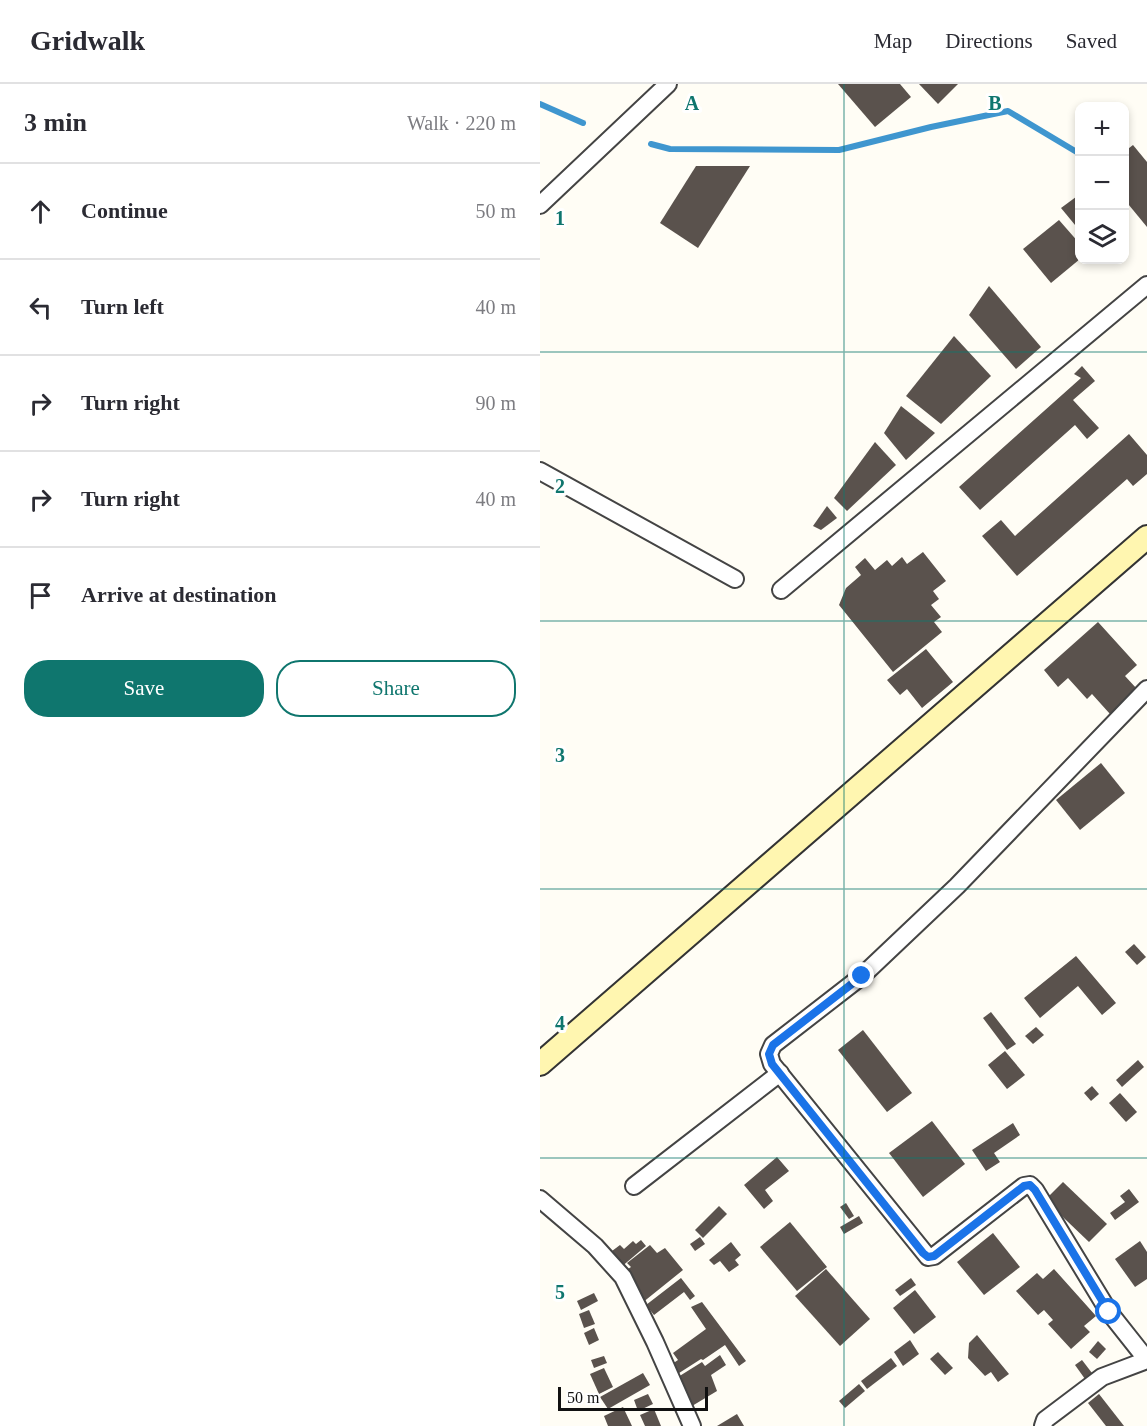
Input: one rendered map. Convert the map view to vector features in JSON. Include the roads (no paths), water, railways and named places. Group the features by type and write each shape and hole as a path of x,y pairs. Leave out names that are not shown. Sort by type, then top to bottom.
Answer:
{"street":[{"path":"540,205 668,84"},
{"path":"780,590 1147,285"},
{"path":"540,471 735,579"},
{"path":"540,1064 1147,537"},
{"path":"1042,1426 1045,1420 1102,1377 1147,1360 1109,1312 1035,1190 1030,1185 1024,1186 934,1256 928,1257 772,1064 769,1054 773,1045 862,976 948,895 1147,689"},
{"path":"634,1186 780,1074"},
{"path":"540,1199 595,1246 623,1277 692,1426"}],"waterway":[{"path":"540,104 583,123"},
{"path":"651,144 670,149 839,150 1008,111 1075,151"}]}
